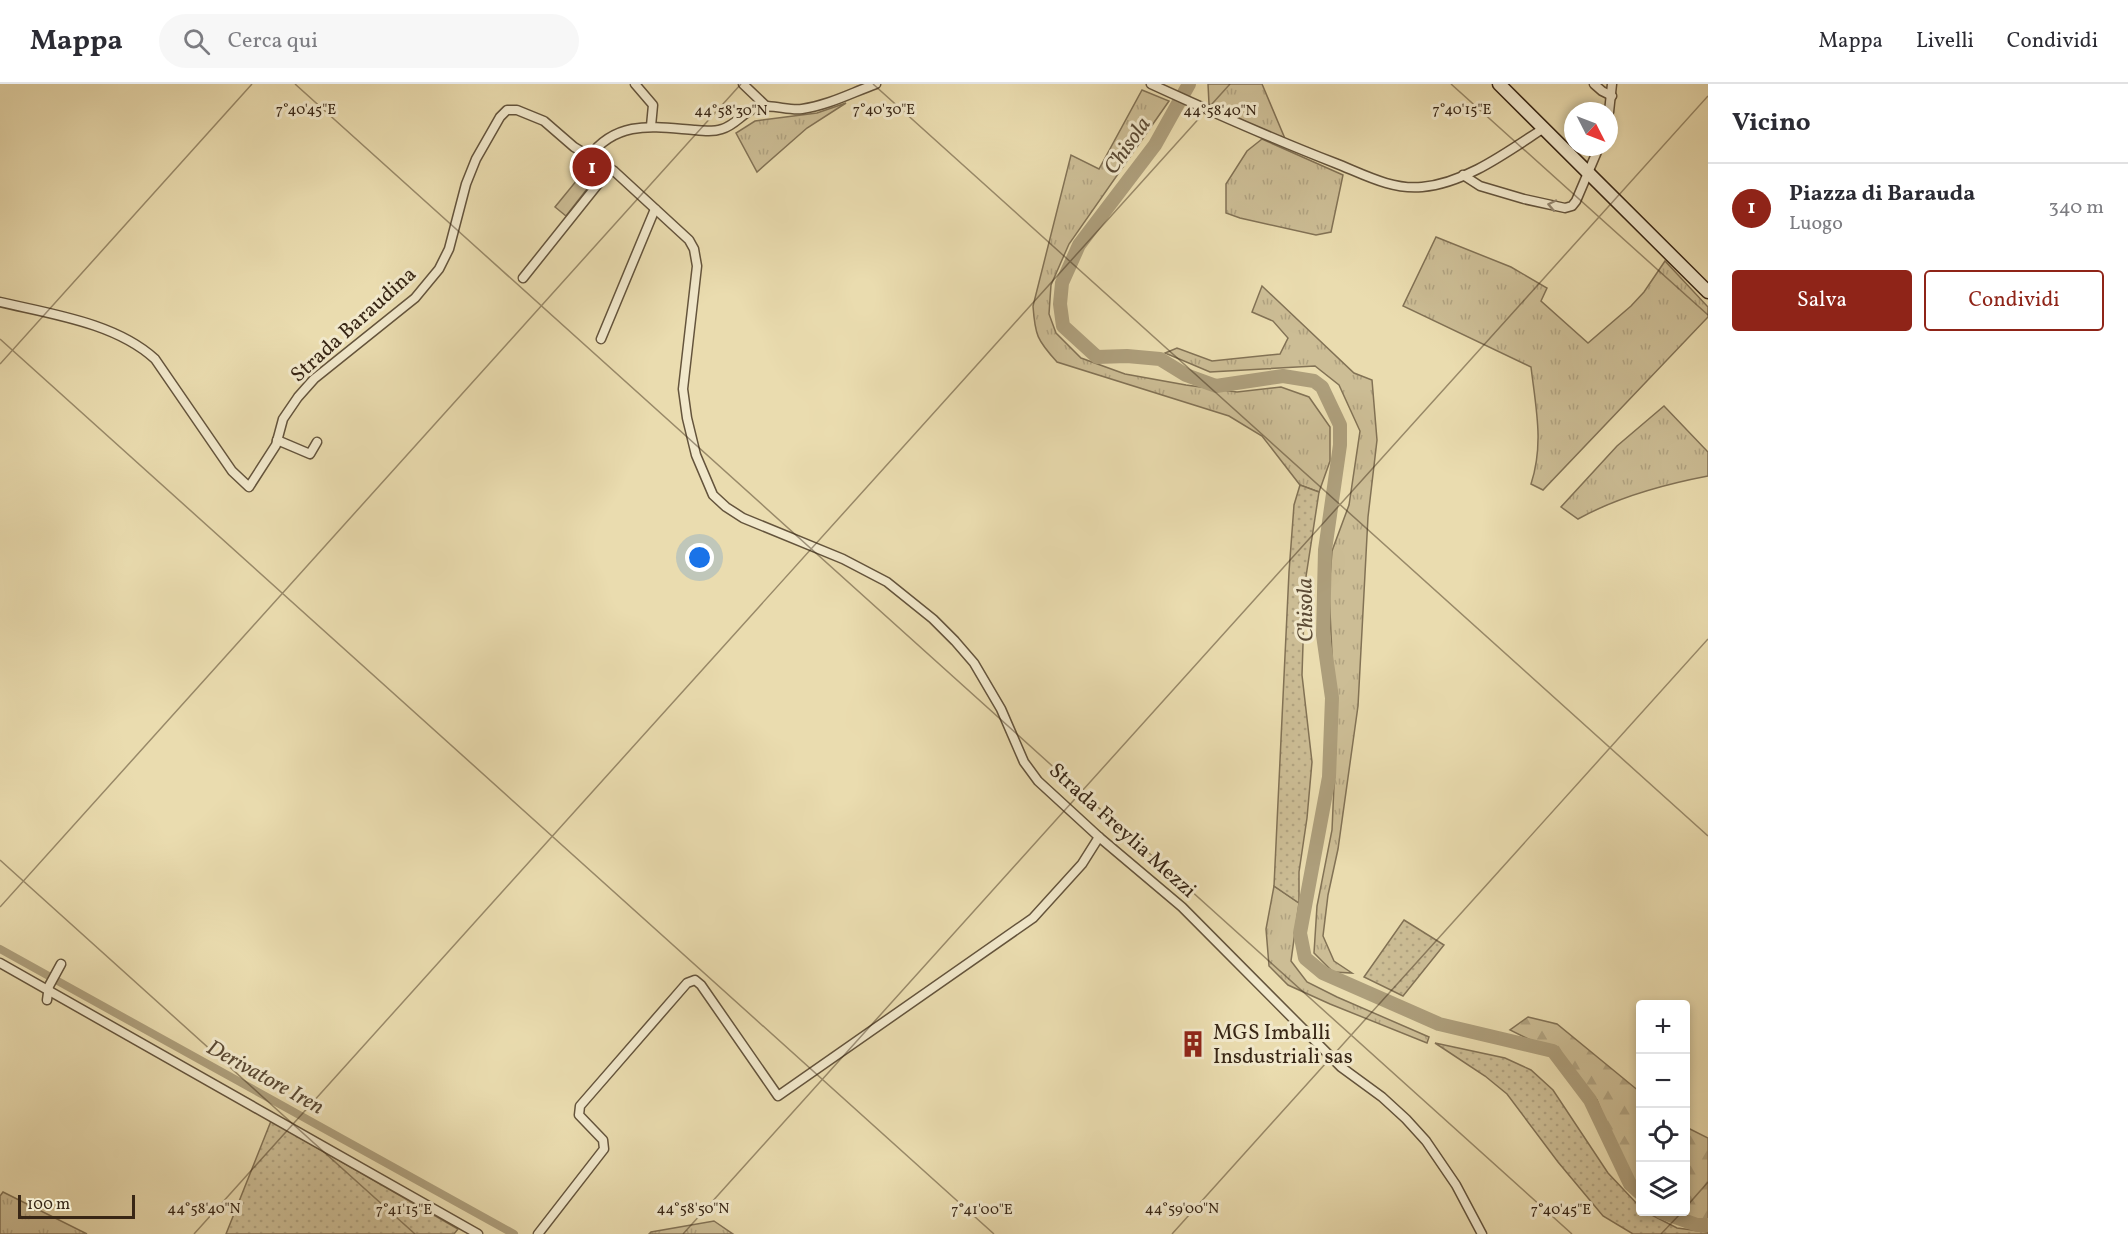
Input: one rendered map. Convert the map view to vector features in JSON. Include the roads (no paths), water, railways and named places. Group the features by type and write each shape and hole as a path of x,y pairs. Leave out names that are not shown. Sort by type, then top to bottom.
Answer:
{"main road":[{"path":"1499,84 1708,292"}],"street":[{"path":"635,84 653,105 651,126"},
{"path":"742,84 766,106"},
{"path":"589,157 597,147 611,137 632,129 651,126 713,131 733,124 744,114 757,107 799,110 828,104 876,84"},
{"path":"1151,84 1294,147 1396,188 1423,187 1463,176 1501,156 1544,128"},
{"path":"1594,84 1602,92 1612,96"},
{"path":"1611,102 1612,84"},
{"name":"Strada Baraudina","path":"0,302 88,323 132,341 144,349 155,359 232,471 249,486 277,440 283,419 298,397 314,379 416,298 439,268 449,249 466,184 476,159 500,117 507,110 517,110 544,121 557,134 589,157"},
{"path":"1463,176 1480,186 1565,208 1572,206 1576,201 1596,156"},
{"name":"Strada Freylia Mezzi","path":"589,157 610,169 689,240 694,249 697,266 683,389 696,455 713,495 743,518 843,559 887,582 926,612 974,663 1001,710 1024,762 1038,782 1182,907 1341,1067 1382,1097 1407,1119 1426,1141 1456,1185 1482,1234"},
{"path":"523,278 610,169"},
{"path":"601,339 655,209"},
{"path":"277,440 310,454 317,442"},
{"path":"538,1233 604,1149 603,1140 579,1115 580,1106 687,983 695,980 701,985 778,1096 1033,918 1082,864 1099,837"},
{"path":"0,963 478,1234"},
{"path":"48,992 61,964"}],"waterway":[{"name":"Chisola","path":"1189,84 1155,145 1079,245 1062,283 1060,304 1063,326 1097,357 1127,356 1160,359 1186,375 1216,386 1283,376 1314,381 1322,387 1340,425 1340,445 1325,550 1323,635 1332,698 1329,777 1300,933 1305,958 1323,973 1439,1024 1553,1051 1590,1100 1630,1184 1636,1189"},
{"name":"Derivatore Iren","path":"0,949 514,1234"},
{"name":"Chisola","path":"1672,1216 1697,1225 1708,1225"}],"place":[{"name":"Piazza di Barauda","path":"592,167"},
{"name":"MGS Imballi Insdustriali sas","path":"1193,1044"}]}
